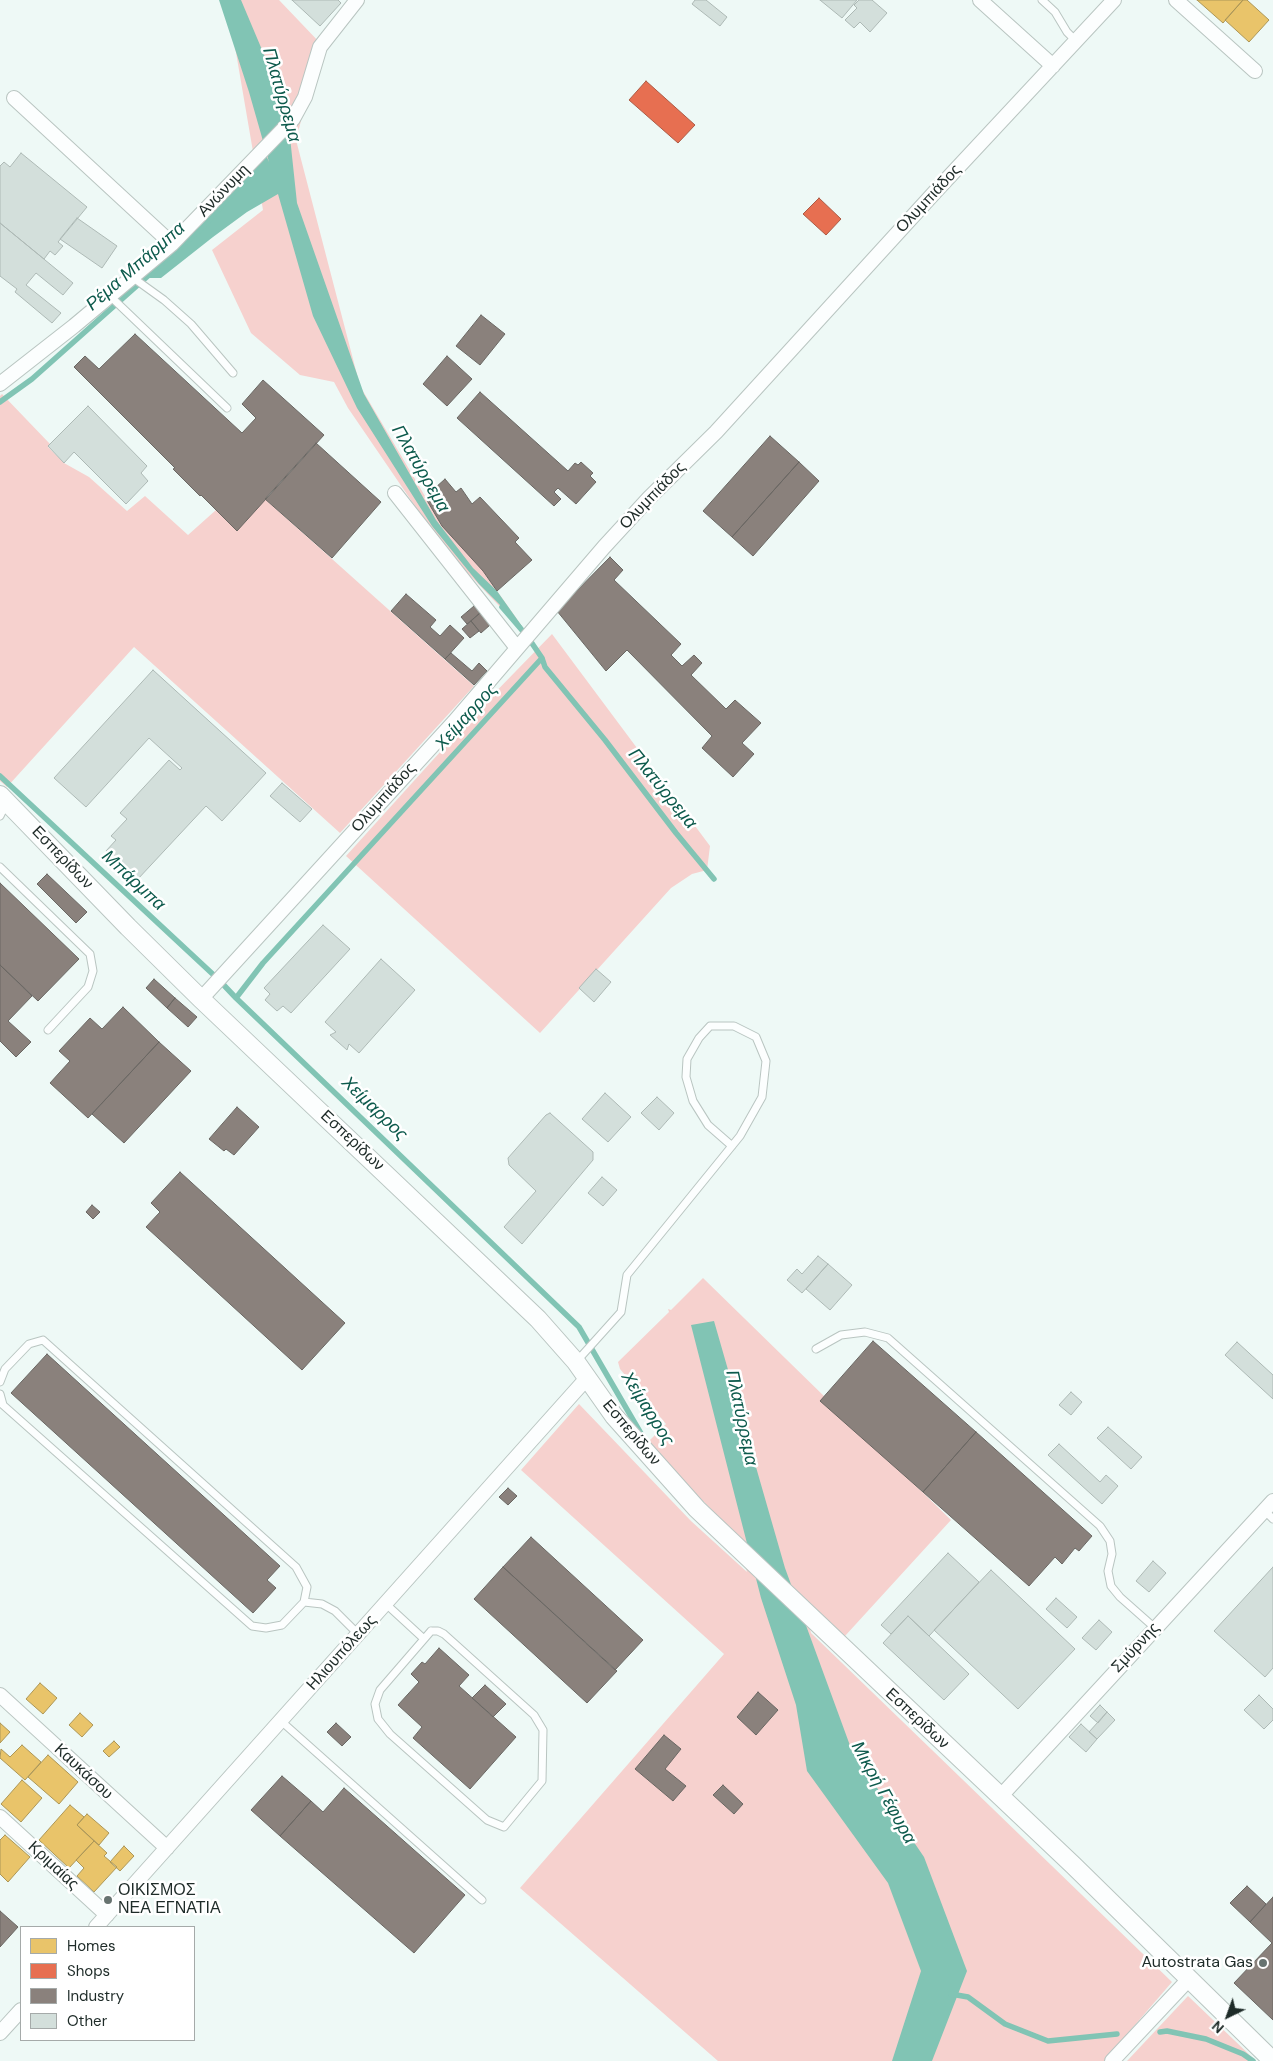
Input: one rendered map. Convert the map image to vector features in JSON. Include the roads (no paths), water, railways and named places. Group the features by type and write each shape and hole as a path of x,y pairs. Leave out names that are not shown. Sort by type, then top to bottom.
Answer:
{"street":[{"name":"Ανώνυμη","path":"0,384 172,244 294,119 305,97 320,47 357,0"},
{"path":"980,0 1053,66"},
{"name":"Ολυμπιάδος","path":"201,998 443,734 604,547 716,432 934,193 1114,0"},
{"path":"1176,0 1255,71"},
{"path":"14,98 172,244"},
{"path":"395,493 517,648"},
{"name":"Εσπερίδων","path":"2,804 201,998 554,1335 576,1362 614,1416 697,1509 1000,1797 1273,2061"},
{"name":"Ηλιουπόλεως","path":"97,1926 587,1378"},
{"name":"Σμύρνης","path":"1000,1797 1155,1628 1270,1510"},
{"name":"Καυκάσου","path":"0,1695 167,1848"},
{"name":"Κριμαίας","path":"0,1817 106,1915"},
{"path":"1112,2061 1189,1979"},
{"path":"0,2033 20,2011"}],"lane":[{"path":"1042,0 1055,12 1067,32 1076,41"},
{"path":"132,277 164,300 191,324 233,373"},
{"path":"110,296 227,408"},
{"path":"0,866 90,954 93,970 88,987 48,1030"},
{"path":"576,1362 621,1312 627,1275 732,1146 740,1136 762,1097 766,1061 756,1036 734,1026 710,1026 699,1038 687,1059 686,1078 693,1101 708,1125 732,1146"},
{"path":"816,1349 841,1335 865,1332 888,1338 1100,1526 1110,1541 1112,1554 1108,1571 1111,1586 1120,1597 1155,1628"},
{"path":"0,1382 5,1369 29,1344 43,1340 296,1567 307,1587 304,1602 282,1625 266,1628 252,1626 3,1405 0,1394"},
{"path":"304,1602 322,1604 335,1612 359,1634"},
{"path":"386,1604 424,1638"},
{"path":"438,1631 444,1634 534,1714 543,1730 542,1780 504,1827 487,1820 390,1734 378,1719 375,1704 380,1690 424,1638 431,1632 438,1631"},
{"path":"282,1721 482,1900"}],"water":[{"path":"219,0 241,0 287,109 297,203 364,394 436,520 473,568 497,591 524,629 479,584 432,526 357,408 313,316 278,194 247,212 161,278 146,278 203,227 266,155 269,162 249,92"},
{"path":"714,1321 785,1568 852,1751 924,1857 967,1971 932,2061 892,2061 921,1971 888,1883 807,1771 796,1705 761,1598 691,1325"}],"waterway":[{"name":"Ρέμα Μπάρμπα","path":"0,402 32,379 203,227 256,167"},
{"name":"Πλατύρρεμα","path":"502,607 527,636 542,658 545,667 714,879"},
{"name":"Χείμαρρος","path":"542,658 263,963 236,998 579,1327 643,1437"},
{"name":"Μπάρμπα","path":"0,776 218,979 236,998"},
{"path":"951,1994 968,1997 1005,2024 1048,2041 1117,2034"},
{"path":"1160,2032 1167,2031 1206,2039 1243,2054 1253,2061"}],"place":[{"name":"ΟΙΚΙΣΜΟΣ ΝΕΑ ΕΓΝΑΤΙΑ","path":"108,1900"},
{"name":"Autostrata Gas","path":"1263,1963"}],"water label":[{"name":"Μικρή Γέφυρα","path":"883,1793"}]}
